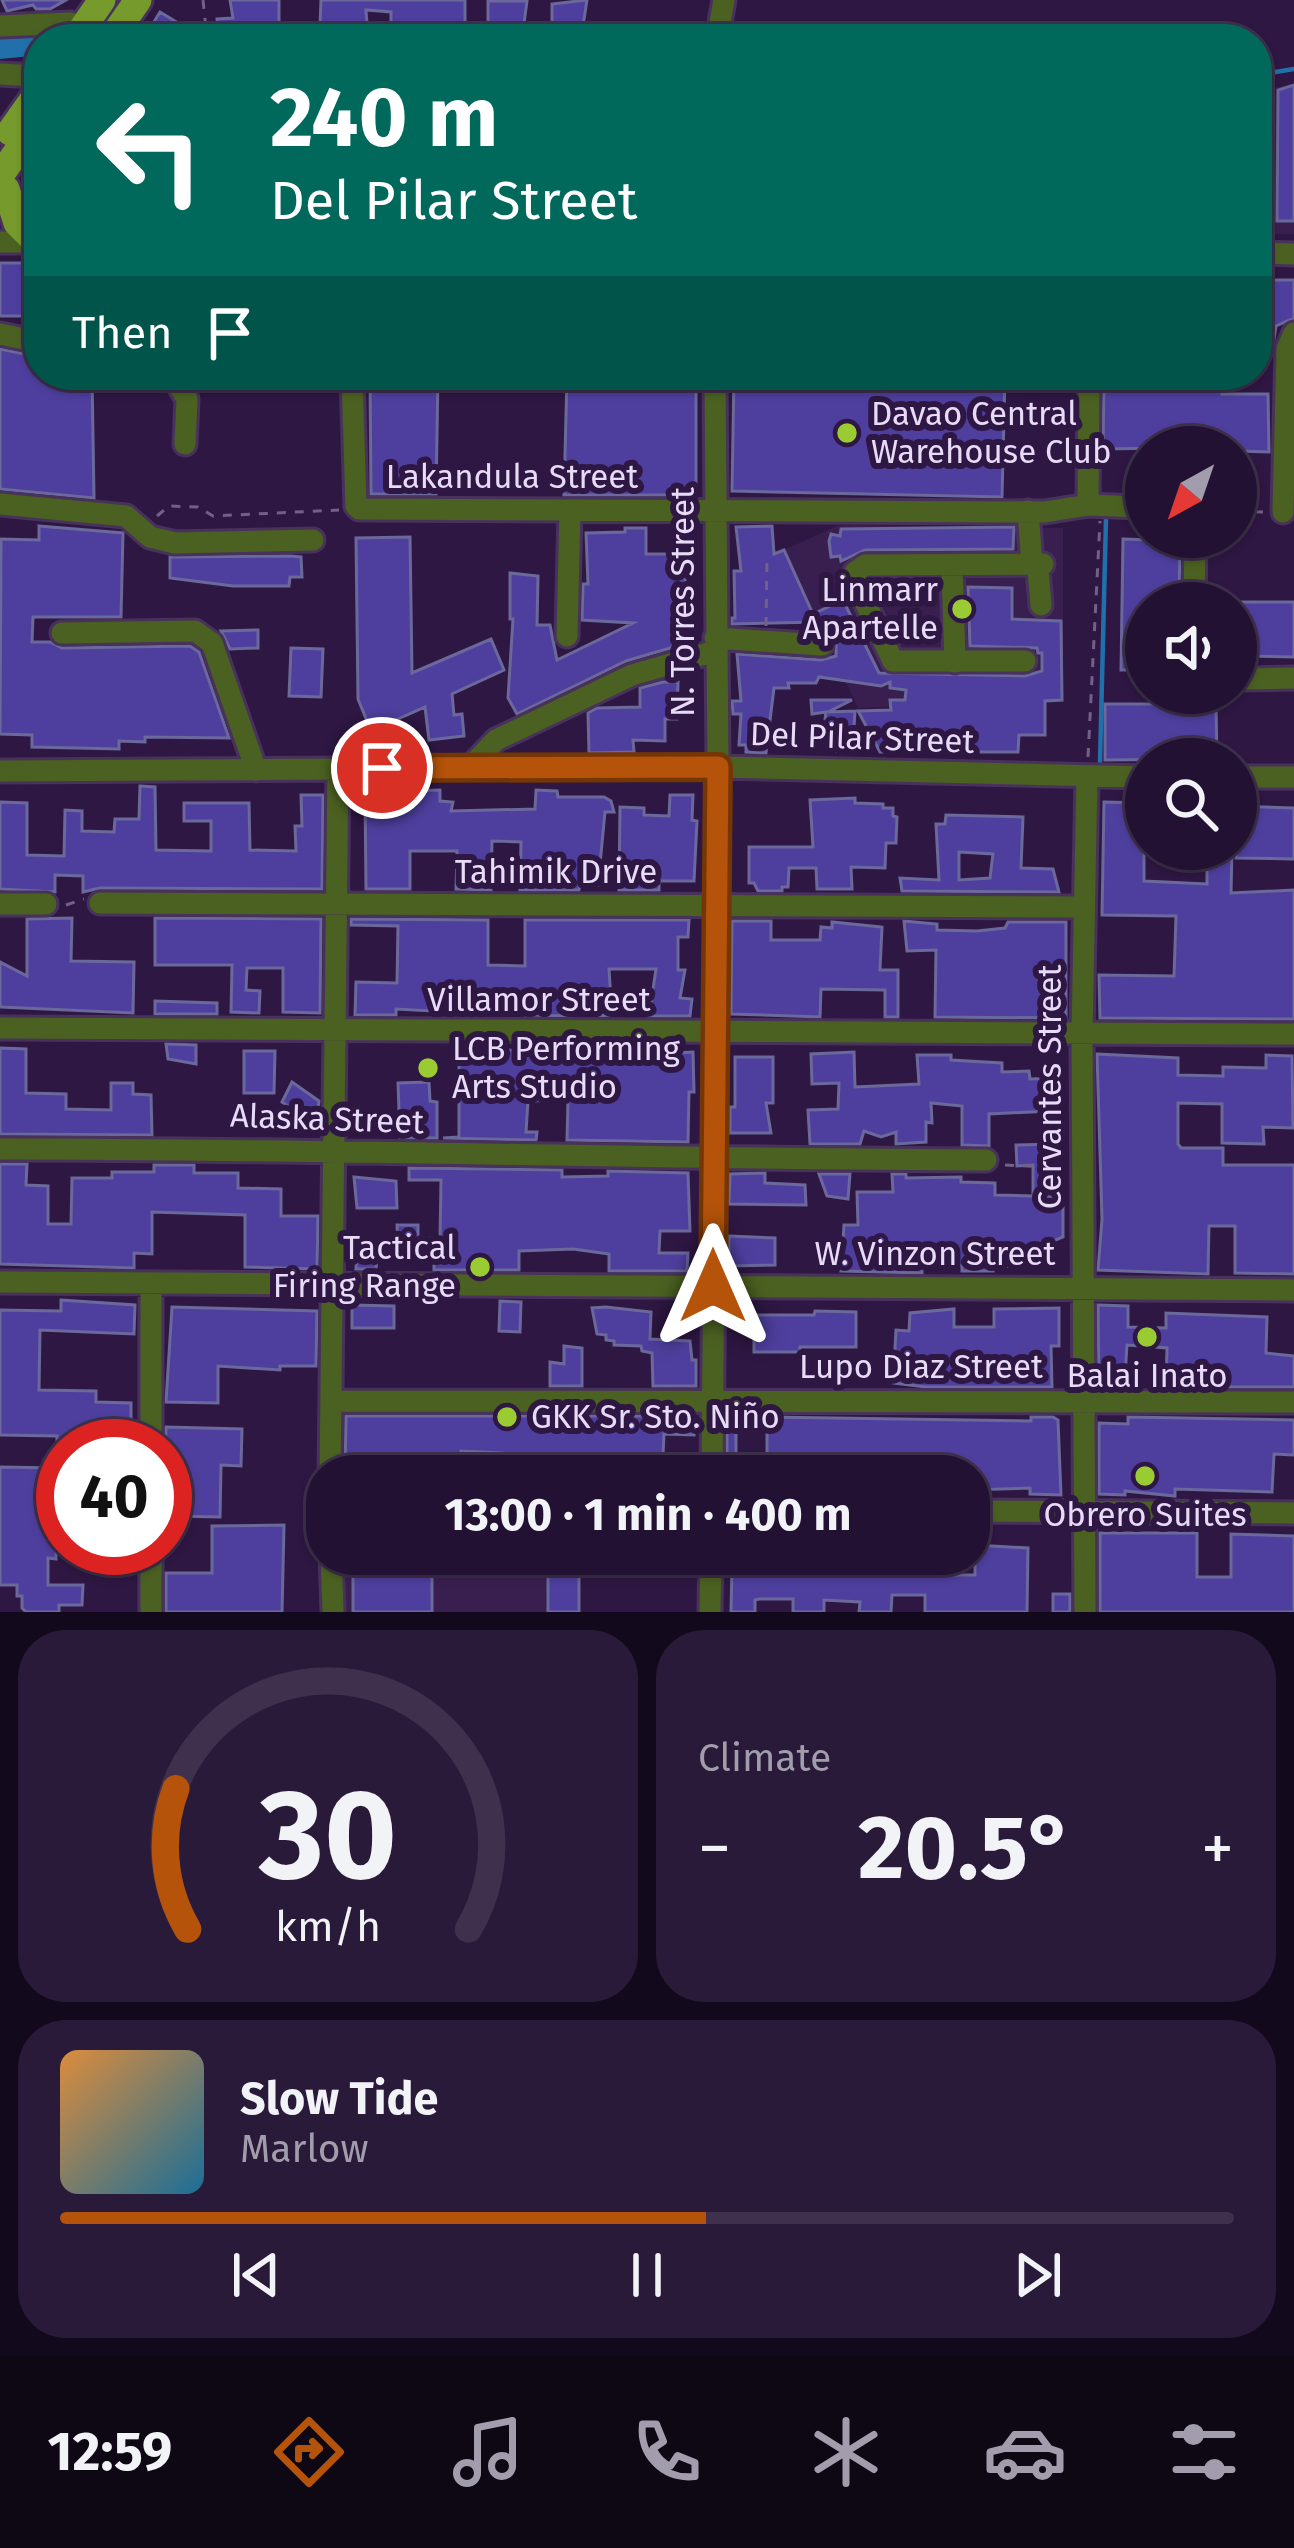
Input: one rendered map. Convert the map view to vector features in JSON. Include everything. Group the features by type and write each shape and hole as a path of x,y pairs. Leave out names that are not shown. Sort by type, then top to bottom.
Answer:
{"main road":[{"path":"74,24 102,0"},
{"path":"0,124 24,94"},
{"path":"0,146 24,102"},
{"path":"2,188 24,148"},
{"path":"2,188 24,161"},
{"path":"2,188 24,229"}],"street":[{"path":"1283,512 1287,349 1294,333"},
{"path":"181,390 187,399 185,444"},
{"name":"Lakandula Street","path":"352,390 356,506 570,511 1036,511 1125,507"},
{"name":"N. Torres Street","path":"712,1455 718,767 715,390"},
{"path":"1090,390 1095,506"},
{"path":"0,504 126,517 150,537 175,543 313,540"},
{"path":"567,636 570,511"},
{"path":"1036,511 1041,605"},
{"path":"1025,661 893,661 854,579 859,566 1038,566"},
{"path":"952,568 955,662"},
{"path":"62,633 195,631 212,643 256,770"},
{"path":"471,766 496,740 632,675 715,644 766,640 822,644"},
{"path":"1257,679 1294,678"},
{"name":"Del Pilar Street","path":"0,771 718,767 1125,777"},
{"path":"330,1455 338,769"},
{"name":"Cervantes Street","path":"1085,1612 1082,1034 1087,777"},
{"path":"1257,777 1294,777"},
{"name":"Tahimik Drive","path":"100,903 1083,908"},
{"path":"0,904 46,904"},
{"name":"Villamor Street","path":"0,1028 715,1035 1294,1034"},
{"name":"Alaska Street","path":"0,1149 334,1149 446,1156 986,1160"},
{"name":"W. Vinzon Street","path":"0,1282 1294,1290"},
{"path":"151,1283 151,1419"},
{"name":"Lupo Diaz Street","path":"331,1401 1294,1402"},
{"path":"990,1511 1294,1513"},
{"path":"151,1575 151,1612"},
{"path":"331,1575 332,1612"},
{"path":"710,1612 711,1575"}],"path":[{"path":"126,517 156,518 169,506 198,507 213,516 356,506"},
{"path":"1087,777 1095,506"},
{"path":"1257,511 1283,512"},
{"path":"766,640 767,559"},
{"path":"46,904 74,904 80,898 100,903"},
{"path":"986,1160 1017,1168 1083,1168"}],"shaded area":[{"path":"1294,83 1294,234 1272,234 1275,88"},
{"path":"839,525 1063,528 1063,702 858,708 784,550"},
{"path":"345,1575 580,1575 580,1612 345,1612"}],"water":[{"path":"24,30 24,57 0,59 0,32"},
{"path":"872,581 918,581 918,604 881,605"}],"building":[{"path":"2,0 66,0 50,9 33,5 7,11"},
{"path":"230,0 279,0 279,24 217,24 217,19 233,18"},
{"path":"321,0 465,0 465,24 391,24 391,12 366,10 367,24 320,24"},
{"path":"587,0 583,24 552,24 552,4"},
{"path":"488,1 527,1 524,24 488,24"},
{"path":"160,12 178,23 177,24 153,24"},
{"path":"1294,85 1294,221 1277,221 1278,90"},
{"path":"0,263 24,263 24,316 0,316"},
{"path":"1272,280 1294,280 1294,318 1276,326 1273,346"},
{"path":"0,349 24,354 24,390 92,390 94,498 0,489"},
{"path":"370,390 438,390 436,494 371,494"},
{"path":"567,390 696,390 696,495 564,495"},
{"name":"Davao Central Warehouse Club","path":"734,390 1005,390 1002,497 732,491"},
{"path":"1104,390 1268,394 1269,452 1257,452 1257,426 1125,426 1125,449 1103,449"},
{"path":"39,526 123,533 121,617 33,617 32,642 62,648 190,646 199,652 229,738 145,737 145,742 119,741 119,749 32,747 32,735 0,734 1,539 39,540"},
{"path":"772,526 774,554 784,550 813,614 843,600 879,673 1025,676 1042,671 1042,653 1037,648 970,646 968,587 1012,588 1012,619 1061,621 1062,700 1045,701 1045,735 1019,735 1018,752 880,752 858,711 891,710 890,700 905,700 906,690 890,688 890,682 881,686 819,677 816,683 774,688 766,753 746,752 746,745 739,745 741,714 733,714 732,701 741,701 737,654 821,660 836,656 836,639 820,622 732,624 734,571 741,571 736,527"},
{"path":"1014,527 1013,549 865,550 841,561 840,556 831,557 829,541 831,534 840,536 841,529"},
{"path":"625,528 646,528 646,554 686,554 685,591 695,608 694,641 626,661 517,714 508,698 513,619 510,573 538,576 537,625 550,625 557,660 633,623 582,620 583,584 588,584 586,533 625,532"},
{"path":"410,537 412,673 491,639 504,670 452,694 454,715 462,714 464,736 429,740 425,707 371,731 358,699 356,538"},
{"path":"1123,539 1125,558 1180,558 1179,582 1125,582 1125,670 1121,670"},
{"path":"170,557 301,557 302,577 290,577 289,586 233,586 170,578"},
{"path":"1257,602 1294,602 1294,657 1257,656"},
{"path":"258,630 258,648 230,649 221,631"},
{"path":"291,648 323,649 321,697 289,696"},
{"path":"678,682 677,719 665,719 665,741 633,740 634,752 589,753 588,713 597,708 640,707 640,688"},
{"path":"811,700 852,700 828,712 855,711 853,743 846,743 845,752 831,751 831,743 822,742 826,712 812,714"},
{"path":"1105,704 1125,704 1125,714 1216,714 1217,738 1125,738 1125,760 1105,760"},
{"path":"140,786 155,787 156,850 211,851 211,821 184,821 184,803 249,803 250,850 296,851 295,826 302,826 301,795 323,795 322,889 100,888 83,892 83,876 55,875 55,892 0,889 0,802 27,803 27,855 64,856 65,810 82,811 82,831 114,832 115,819 139,819"},
{"path":"440,790 440,801 453,802 451,811 535,809 536,790 557,791 558,797 611,801 614,812 605,812 598,885 580,885 579,890 520,890 521,842 492,841 491,890 456,889 457,851 410,851 410,889 366,889 365,792"},
{"path":"670,795 693,795 692,820 697,821 694,881 659,881 659,890 619,890 620,807 669,816"},
{"path":"855,798 855,803 893,808 897,817 896,843 886,843 885,868 851,867 852,889 817,889 816,868 789,868 788,887 782,891 758,891 749,883 749,847 813,847 810,800"},
{"path":"1104,802 1125,803 1125,870 1144,870 1144,881 1207,884 1207,870 1232,870 1231,893 1294,890 1294,1019 1100,1018 1099,975 1174,976 1176,916 1102,915"},
{"path":"1257,807 1294,808 1294,859 1257,858"},
{"path":"946,815 1023,817 1021,868 1053,869 1059,892 902,891 900,878 939,880 936,824 945,824","holes":["959,852 993,854 990,878 959,880"]},
{"path":"72,918 71,961 134,962 133,1013 0,1007 0,962 27,976 27,919"},
{"path":"155,918 321,919 320,1013 283,1012 283,968 247,968 246,990 260,991 259,1013 231,1012 232,965 155,965"},
{"path":"351,919 488,920 488,965 525,966 525,920 689,920 688,937 678,937 678,970 685,970 680,998 692,999 690,1016 649,1016 656,969 609,969 612,1015 598,1016 598,1005 568,1004 568,1016 526,1015 526,1007 488,1007 487,1014 396,1009 396,1015 355,1015 356,982 397,983 398,926 351,925"},
{"path":"732,921 771,921 771,940 820,940 821,927 832,928 832,922 882,927 880,970 898,970 898,1017 885,1017 885,990 821,989 820,1017 731,1014"},
{"path":"904,921 937,924 937,930 977,931 1005,928 1008,922 1066,922 1066,1018 935,1017 936,950 907,951"},
{"path":"155,1001 217,1003 217,1014 155,1014"},
{"path":"166,1044 196,1045 196,1064 168,1059"},
{"path":"0,1048 26,1049 26,1093 66,1094 66,1109 111,1110 111,1083 133,1083 133,1094 151,1095 152,1135 0,1134"},
{"path":"489,1049 610,1056 693,1052 688,1142 567,1140 568,1100 528,1101 526,1132 537,1132 536,1140 443,1138 459,1137 459,1055 489,1053"},
{"path":"244,1051 275,1051 274,1093 244,1093"},
{"path":"854,1052 855,1087 919,1084 917,1055 951,1055 951,1060 1002,1063 1002,1072 1029,1071 1030,1079 1060,1078 1061,1106 1051,1106 1051,1111 989,1114 989,1146 962,1145 962,1106 931,1103 926,1142 896,1144 896,1132 881,1137 864,1131 860,1144 810,1144 808,1110 838,1109 839,1083 812,1084 811,1054"},
{"path":"1097,1054 1178,1058 1178,1075 1223,1076 1223,1067 1266,1068 1266,1055 1292,1056 1293,1128 1263,1127 1264,1144 1222,1143 1222,1104 1178,1103 1178,1144 1181,1148 1223,1148 1223,1165 1294,1165 1294,1274 1235,1273 1235,1226 1209,1226 1208,1274 1098,1270 1102,1219"},
{"path":"735,1057 773,1057 773,1103 766,1103 771,1133 730,1133"},
{"path":"292,1082 319,1101 316,1126 282,1102"},
{"path":"429,1082 430,1101 437,1102 437,1138 400,1138 398,1083"},
{"path":"1057,1144 1058,1165 1049,1165 1049,1196 1053,1196 1053,1205 1063,1206 1063,1237 1053,1241 1053,1256 1018,1255 1017,1267 993,1266 993,1271 922,1265 922,1273 841,1271 844,1225 858,1225 857,1192 893,1192 892,1174 906,1174 906,1178 961,1177 961,1182 995,1183 995,1195 1033,1196 1033,1165 1017,1166 1016,1145"},
{"path":"0,1164 27,1164 26,1185 48,1186 48,1224 71,1224 72,1178 154,1172 154,1165 194,1165 194,1173 238,1173 238,1188 281,1189 281,1216 318,1216 317,1269 245,1267 245,1215 152,1212 152,1254 134,1253 134,1268 0,1264"},
{"path":"409,1168 562,1170 562,1177 608,1176 608,1171 688,1173 690,1231 660,1231 659,1253 688,1253 687,1271 609,1271 609,1254 573,1249 519,1251 519,1270 434,1270 434,1257 377,1257 376,1269 356,1269 357,1245 398,1246 397,1225 418,1225 418,1238 440,1238 441,1180 409,1180"},
{"path":"765,1173 765,1183 805,1185 806,1205 729,1204 730,1174"},
{"path":"819,1174 850,1174 848,1199 827,1196"},
{"path":"354,1177 396,1181 397,1208 357,1208"},
{"path":"729,1236 775,1238 775,1265 729,1266"},
{"path":"61,1300 135,1305 134,1334 40,1330 39,1390 96,1391 96,1402 131,1403 131,1419 36,1419 36,1436 0,1435 0,1310 61,1311"},
{"path":"500,1301 521,1302 520,1332 499,1331"},
{"path":"352,1305 394,1306 394,1328 352,1328"},
{"path":"1098,1305 1128,1306 1128,1327 1166,1328 1166,1313 1267,1317 1266,1353 1294,1356 1294,1387 1166,1387 1167,1348 1127,1345 1125,1376 1138,1377 1138,1387 1099,1387"},
{"path":"172,1307 317,1311 316,1366 280,1366 280,1370 218,1366 218,1403 166,1402"},
{"path":"592,1308 651,1312 650,1339 690,1341 696,1386 653,1386 652,1353 642,1351 641,1346 614,1345 606,1335 597,1334"},
{"path":"1059,1308 1059,1346 1051,1346 1052,1387 893,1383 896,1330 909,1331 910,1313 954,1309 954,1327 994,1327 994,1309"},
{"path":"815,1311 856,1312 856,1347 754,1352 754,1315 814,1315"},
{"path":"564,1346 582,1348 582,1386 550,1386 550,1362 564,1364"},
{"path":"346,1416 694,1416 694,1435 664,1434 663,1455 461,1451 461,1455 345,1455"},
{"path":"767,1417 1031,1421 1031,1417 1053,1417 1058,1420 1061,1495 1030,1494 1030,1488 990,1489 990,1455 767,1455"},
{"path":"1128,1417 1294,1420 1294,1455 1274,1454 1272,1492 1175,1489 1175,1496 1125,1491 1125,1495 1099,1494 1099,1423 1128,1424"},
{"path":"192,1428 242,1429 241,1466 221,1465 220,1517 192,1516"},
{"path":"727,1428 736,1428 736,1455 727,1455"},
{"path":"0,1467 36,1468 36,1575 48,1575 48,1585 83,1585 82,1605 59,1605 59,1612 26,1612 17,1585 0,1585"},
{"path":"284,1525 282,1612 166,1612 166,1575 212,1573 212,1526"},
{"path":"1100,1533 1197,1533 1197,1577 1231,1577 1231,1534 1294,1536 1294,1612 1100,1612"},
{"path":"990,1546 1028,1548 1027,1612 925,1612 925,1595 892,1595 891,1612 859,1612 860,1602 824,1600 824,1612 793,1612 793,1599 759,1599 755,1612 731,1612 732,1575 990,1575"},
{"path":"353,1575 432,1575 432,1612 353,1612"},
{"path":"548,1575 579,1575 579,1612 548,1612"},
{"path":"1053,1594 1070,1594 1070,1612 1053,1612"}],"waterway":[{"path":"1272,73 1294,69"},
{"path":"1100,762 1106,518"}],"place":[{"name":"Davao Central Warehouse Club","path":"847,433"},
{"name":"Linmarr Apartelle","path":"962,609"},
{"name":"LCB Performing Arts Studio","path":"428,1068"},
{"name":"Tactical Firing Range","path":"480,1267"},
{"name":"Balai Inato","path":"1147,1337"},
{"name":"GKK Sr. Sto. Niño","path":"507,1417"},
{"name":"Obrero Suites","path":"1145,1476"}],"route":[{"path":"382,768 718,767 713,1286"}]}
